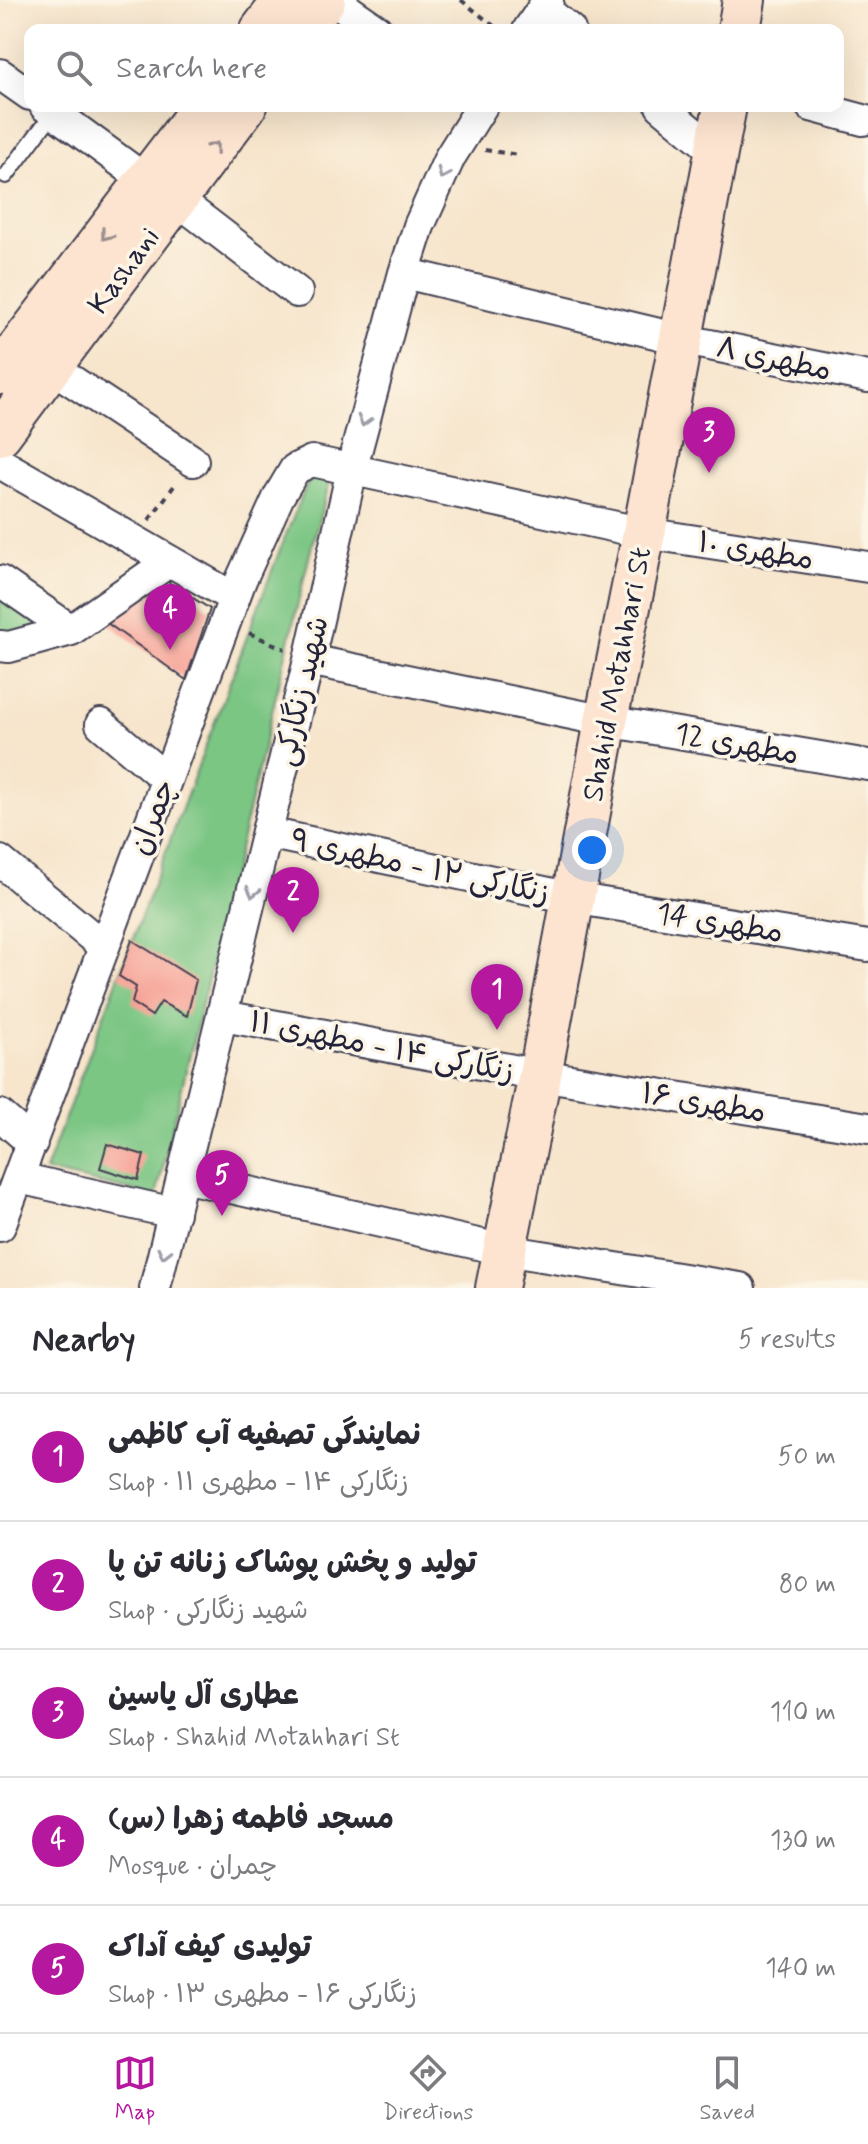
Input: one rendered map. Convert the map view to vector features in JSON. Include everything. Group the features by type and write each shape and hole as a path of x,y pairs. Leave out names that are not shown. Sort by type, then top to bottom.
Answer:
{"main road":[{"path":"267,24 285,0"},
{"path":"306,24 324,0"},
{"path":"740,24 744,0"},
{"path":"0,434 17,358 161,190 201,112"},
{"name":"Kashani","path":"161,190 239,112"},
{"name":"Shahid Motahhari St","path":"501,1269 724,112"}],"street":[{"path":"334,0 368,24"},
{"path":"540,13 559,24"},
{"path":"58,112 297,292"},
{"name":"شهید زنگارکی","path":"155,1288 309,660 352,468 404,273 419,226 450,157 478,112"},
{"path":"668,112 717,153"},
{"path":"833,112 863,120"},
{"name":"مطهری ۸","path":"404,273 680,339 868,377"},
{"path":"17,358 193,461"},
{"name":"چمران","path":"0,1226 229,611 279,496 295,469 312,461 352,468"},
{"path":"0,463 170,561 229,611"},
{"name":"مطهری ۱۰","path":"352,468 644,533 868,567"},
{"path":"0,646 9,647 71,630 170,561"},
{"path":"0,581 71,630"},
{"name":"مطهری 12","path":"309,660 606,721 868,765"},
{"path":"101,724 166,779"},
{"name":"زنگارکی ۱۲ - مطهری ۹","path":"267,833 572,898"},
{"path":"0,861 103,946"},
{"name":"مطهری 14","path":"572,898 868,946"},
{"name":"زنگارکی ۱۴ - مطهری ۱۱","path":"223,1016 540,1075"},
{"name":"مطهری ۱۶","path":"540,1075 868,1128"},
{"path":"0,1115 32,1143"},
{"path":"183,1177 501,1269 740,1288"},
{"path":"19,1178 174,1213"}],"lane":[{"path":"6,176 28,112"}],"path":[{"path":"461,0 491,24"},
{"path":"133,542 193,461"},
{"path":"229,611 309,660"}],"green space":[{"path":"310,477 330,481 156,1196 45,1171 282,544"},
{"path":"0,585 50,621 0,641"}],"building":[{"path":"165,580 210,609 186,680 103,620"},
{"path":"132,940 196,980 187,1016 161,1002 152,1016 132,1003 136,987 119,976"},
{"path":"107,1144 144,1155 138,1180 100,1168"}],"place":[{"name":"عطاری آل یاسین","path":"709,473"},
{"name":"مسجد فاطمه زهرا (س)","path":"170,650"},
{"name":"تولید و پخش پوشاک زنانه تن پا","path":"293,933"},
{"name":"نمایندگی تصفیه آب کاظمی","path":"497,1030"},
{"name":"تولیدی کیف آداک","path":"222,1216"}]}
